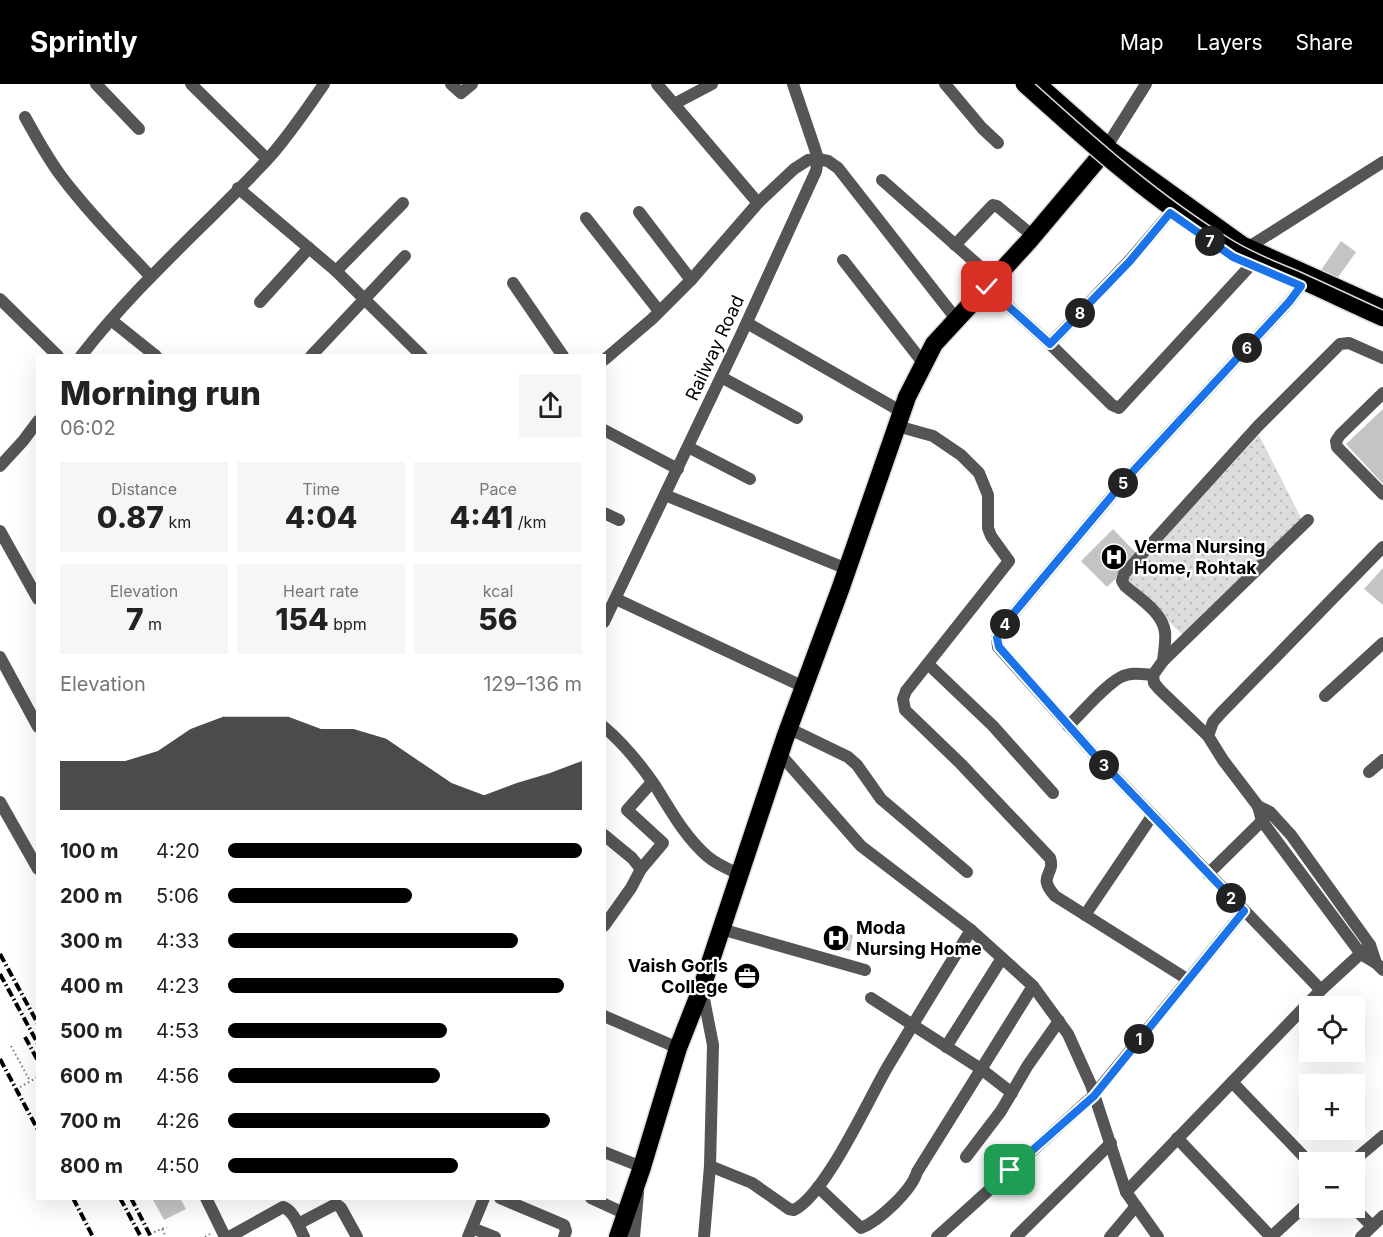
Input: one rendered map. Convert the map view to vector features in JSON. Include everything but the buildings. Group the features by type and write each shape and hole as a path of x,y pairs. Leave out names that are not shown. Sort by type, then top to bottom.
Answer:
{"highway":[{"path":"1015,84 1102,153"},
{"path":"1036,84 1102,153"},
{"path":"621,1231 678,1048 702,987 789,728 899,419 934,344 1033,236 1102,153"}],"main road":[{"path":"1023,84 1071,127 1153,194 1227,248 1383,320"},
{"path":"1102,153 1170,213 1233,257 1383,320"},
{"path":"1102,153 1248,247 1383,307"}],"street":[{"path":"96,84 139,129"},
{"path":"190,84 267,159"},
{"path":"83,354 150,276 267,159 300,119 324,84"},
{"path":"451,84 461,93 472,84"},
{"path":"657,84 758,203"},
{"path":"674,104 712,84"},
{"path":"792,84 818,159"},
{"path":"945,84 982,128 998,143"},
{"path":"1102,153 1146,84"},
{"path":"25,117 42,148 83,204 150,276"},
{"name":"Railway Road","path":"606,618 747,323 816,171 818,159"},
{"path":"606,358 691,280 758,203 808,160 828,161 838,168 957,320"},
{"path":"1233,257 1383,162"},
{"path":"882,180 955,245 1050,344 1112,405 1119,408 1251,265"},
{"path":"238,188 336,271 420,354"},
{"path":"336,271 404,203"},
{"path":"955,245 993,205 1033,236"},
{"path":"639,212 691,280"},
{"path":"1050,344 1130,261 1170,213"},
{"path":"586,218 659,311"},
{"path":"260,302 309,248"},
{"path":"313,354 405,256"},
{"path":"843,260 924,364"},
{"path":"513,283 562,354"},
{"path":"1301,286 1289,302 1126,479 1002,627 997,638 999,647 1068,726 1321,990"},
{"path":"0,299 56,354"},
{"path":"111,320 154,354"},
{"path":"747,323 899,419 933,436 961,455 979,473 988,495 988,528 1009,561 906,691 903,699 905,710 961,764 1050,858 1052,866 1046,882 1048,889 1055,896 1187,979"},
{"path":"1163,661 1166,634 1163,623 1125,586 1122,581 1124,574 1258,426 1340,344 1349,343 1383,358"},
{"path":"721,376 796,418"},
{"path":"1383,393 1336,441 1337,447 1383,494"},
{"path":"0,466 36,426"},
{"path":"606,431 678,468"},
{"path":"688,447 750,479"},
{"path":"665,495 847,569"},
{"path":"606,514 619,520"},
{"path":"1308,520 1163,661 1153,675 1154,683 1208,736 1223,760 1365,950 1380,966"},
{"path":"0,531 36,595"},
{"path":"1208,736 1213,722 1221,713 1383,547"},
{"path":"616,599 804,687"},
{"path":"1325,696 1383,643"},
{"path":"0,657 36,723"},
{"path":"928,664 993,726 1053,793"},
{"path":"1068,726 1121,677 1133,674 1153,675"},
{"path":"789,728 848,757 857,765 881,800 967,872"},
{"path":"606,730 624,745 652,782 676,820 706,855 718,864 740,874"},
{"path":"780,754 861,846 971,930 1033,986 1068,1034 1091,1085 1126,1192 1158,1237"},
{"path":"1369,772 1383,760"},
{"path":"606,923 631,888 641,869 663,843 627,810 652,782"},
{"path":"0,802 36,865"},
{"path":"1208,874 1263,813"},
{"path":"1085,915 1152,816"},
{"path":"606,837 632,858 641,869"},
{"path":"937,1237 1094,1096 1244,911"},
{"path":"721,929 865,970"},
{"path":"710,1166 752,1183 789,1209 794,1210 805,1203 830,1172 913,1025 971,930"},
{"path":"1126,1192 1321,990 1365,950"},
{"path":"946,1047 1002,958"},
{"path":"818,1187 857,1226 864,1227 913,1184 917,1172 1033,986"},
{"path":"702,987 713,1045 708,1236"},
{"path":"871,998 1012,1093"},
{"path":"606,1017 678,1048"},
{"path":"966,1157 996,1119 1028,1065 1059,1021"},
{"path":"1232,1082 1300,1152"},
{"path":"1364,1152 1383,1136"},
{"path":"1177,1138 1271,1237 1299,1211"},
{"path":"1016,1237 1111,1143"},
{"path":"606,1153 642,1167"},
{"path":"207,1200 227,1237 283,1207 291,1212 304,1237"},
{"path":"483,1200 470,1232 495,1237"},
{"path":"505,1200 564,1225 566,1231 564,1237"},
{"path":"593,1200 621,1231"},
{"path":"298,1224 336,1204 341,1208 357,1237"},
{"path":"1110,1237 1136,1206"},
{"path":"1361,1237 1383,1216"},
{"path":"1364,1218 1372,1226"}],"path":[{"path":"11,1046 30,1081"},
{"path":"20,1087 36,1078"},
{"path":"154,1232 167,1227"},
{"path":"162,1229 166,1237"}],"shaded area":[{"path":"1259,435 1301,518 1199,631 1188,640 1126,580"}],"railway":[{"path":"0,954 36,1020"},
{"path":"0,974 36,1040"},
{"path":"25,1037 36,1057"},
{"path":"0,1059 36,1126"},
{"path":"74,1200 93,1237"},
{"path":"121,1200 141,1237"},
{"path":"132,1200 151,1237"}],"place":[{"name":"Verma Nursing Home, Rohtak","path":"1114,557"},
{"name":"Moda Nursing Home","path":"836,938"},
{"name":"Vaish Gorls College","path":"747,976"}],"route":[{"path":"987,287 1050,344 1130,261 1170,213 1233,257 1301,286 1289,302 1126,479 1002,627 997,638 999,647 1093,753 1244,911 1094,1096 1010,1170"}]}
